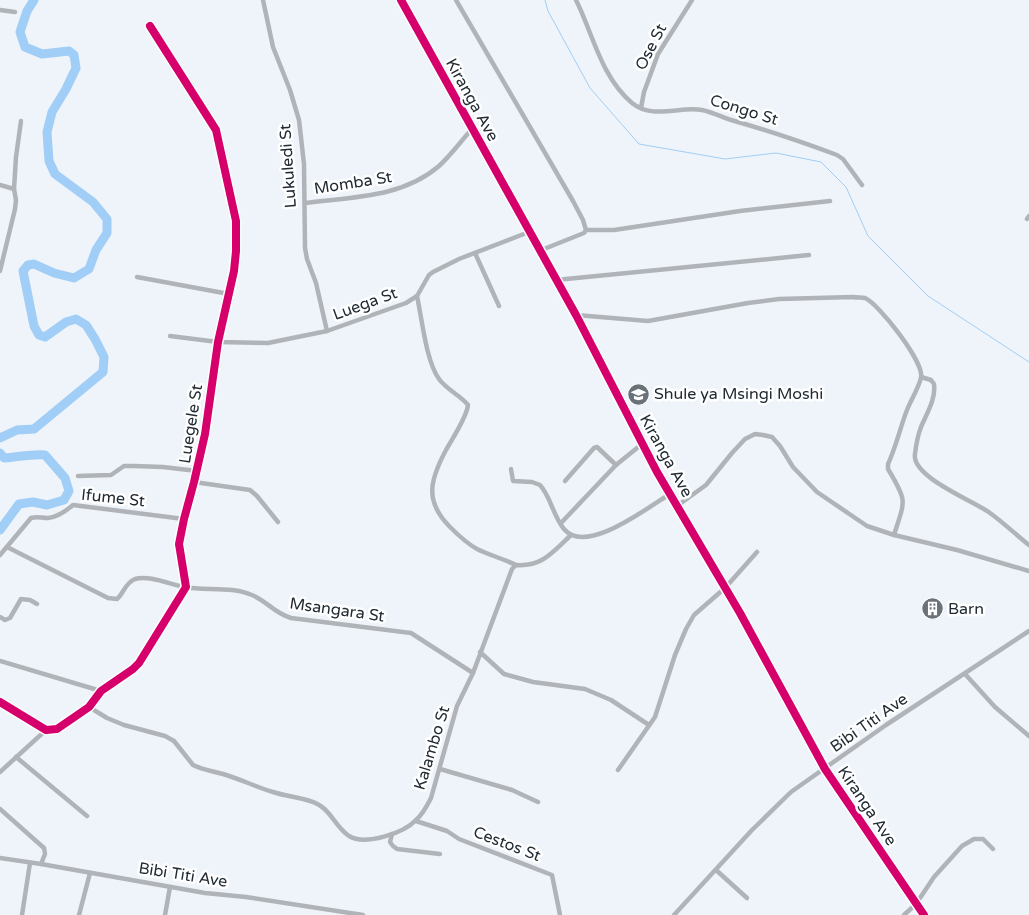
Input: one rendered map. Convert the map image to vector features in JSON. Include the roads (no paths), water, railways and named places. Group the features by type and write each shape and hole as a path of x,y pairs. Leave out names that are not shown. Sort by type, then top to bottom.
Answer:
{"street":[{"name":"Lukuledi St","path":"263,0 273,46 299,120 304,164 305,248 318,290 327,331"},
{"path":"456,0 573,201 586,230"},
{"path":"576,0 598,53 612,80 633,104 641,108"},
{"name":"Ose St","path":"641,108 644,92 658,54 692,0"},
{"name":"Kiranga Ave","path":"403,1 539,251 576,315 642,444 725,588 825,769 924,915"},
{"path":"0,10 15,12"},
{"name":"Luegele St","path":"150,26 216,130 236,221 236,251 218,342 205,434 179,544 186,587"},
{"name":"Congo St","path":"641,108 656,112 688,109 703,110 781,134 836,155 843,160 862,185"},
{"path":"0,271 15,209 16,157 21,121"},
{"name":"Momba St","path":"305,203 375,194 404,188 439,166 472,129"},
{"path":"0,186 14,189"},
{"path":"539,251 584,233 586,230 614,230 740,211 830,201"},
{"name":"Luega St","path":"170,336 218,342 268,343 327,331 406,303 416,296 433,272 529,232"},
{"path":"475,253 499,306"},
{"path":"556,280 809,255"},
{"path":"137,277 229,294"},
{"path":"416,296 432,368 439,380 468,405 463,419 436,470 432,487 433,503 443,520 467,543 478,550 516,565 526,566 542,562 571,535"},
{"path":"576,315 648,321 779,299 865,298 882,313 901,337 916,361 921,377 888,464 888,470 904,498 904,504 894,535"},
{"path":"921,377 931,380 934,384 934,394 920,429 914,456 916,463 922,471 935,481 990,513 1029,545"},
{"path":"677,506 706,485 745,439 755,434 764,434 772,437 793,467 817,492 867,526 1029,571"},
{"path":"560,523 616,465 642,444"},
{"path":"565,481 597,447 616,465"},
{"path":"78,476 111,476 124,466 163,467 197,471"},
{"path":"511,470 513,481 532,482 540,485 560,523 571,535 584,538 621,524 670,494"},
{"path":"194,482 250,490 278,522"},
{"name":"Ifume St","path":"0,555 31,518 52,517 64,513 73,505 184,519"},
{"name":"Msangara St","path":"7,547 108,598 117,599 125,586 135,579 144,578 186,587 215,588 249,593 260,598 280,615 291,618 411,633 473,673"},
{"path":"618,770 657,712 676,655 686,629 694,615 725,588 757,552"},
{"name":"Kalambo St","path":"89,707 107,718 124,725 174,740 194,766 198,768 224,774 275,793 317,803 325,808 347,834 354,838 363,840 392,834 416,821 431,798 457,706 473,673 509,574 513,566 516,565"},
{"path":"0,702 46,730 57,729 89,707 101,691 134,669 186,587"},
{"path":"0,617 5,620 10,618 21,599 37,604"},
{"name":"Bibi Titi Ave","path":"674,915 766,816 791,792 886,725 1029,631"},
{"path":"480,652 504,674 533,682 579,688 598,693 649,726"},
{"path":"0,661 101,691"},
{"path":"965,674 995,707 1029,736"},
{"path":"0,772 46,730"},
{"path":"16,757 87,816"},
{"path":"440,769 512,790 538,802"},
{"path":"0,809 44,848 45,854 41,864"},
{"name":"Cestos St","path":"416,821 447,830 459,839 552,875 560,915"},
{"path":"392,834 390,842 397,849 440,854"},
{"path":"904,915 916,904 934,876 962,846 974,839 983,839 993,849"},
{"name":"Bibi Titi Ave","path":"0,858 170,887 363,915"},
{"path":"22,915 30,863"},
{"path":"716,870 746,898"},
{"path":"79,915 90,873"},
{"path":"165,915 170,887"}],"waterway":[{"path":"0,438 17,430 34,429 103,372 104,357 95,339 86,325 76,319 66,322 45,337 39,335 34,326 23,271 28,265 34,264 54,273 74,278 89,269 96,250 107,233 107,219 93,202 55,174 49,161 47,132 52,112 76,68 74,55 69,51 42,54 25,47 20,32 27,11 34,0"},
{"path":"545,0 548,11 590,88 639,144 725,159 776,153 821,162 846,187 868,236 928,296 1029,362"},
{"path":"0,453 4,458 45,455 65,478 69,491 64,500 47,505 33,502 19,504 0,530"}],"place":[{"name":"Shule ya Msingi Moshi","path":"638,394"},
{"name":"Barn","path":"932,609"}]}
